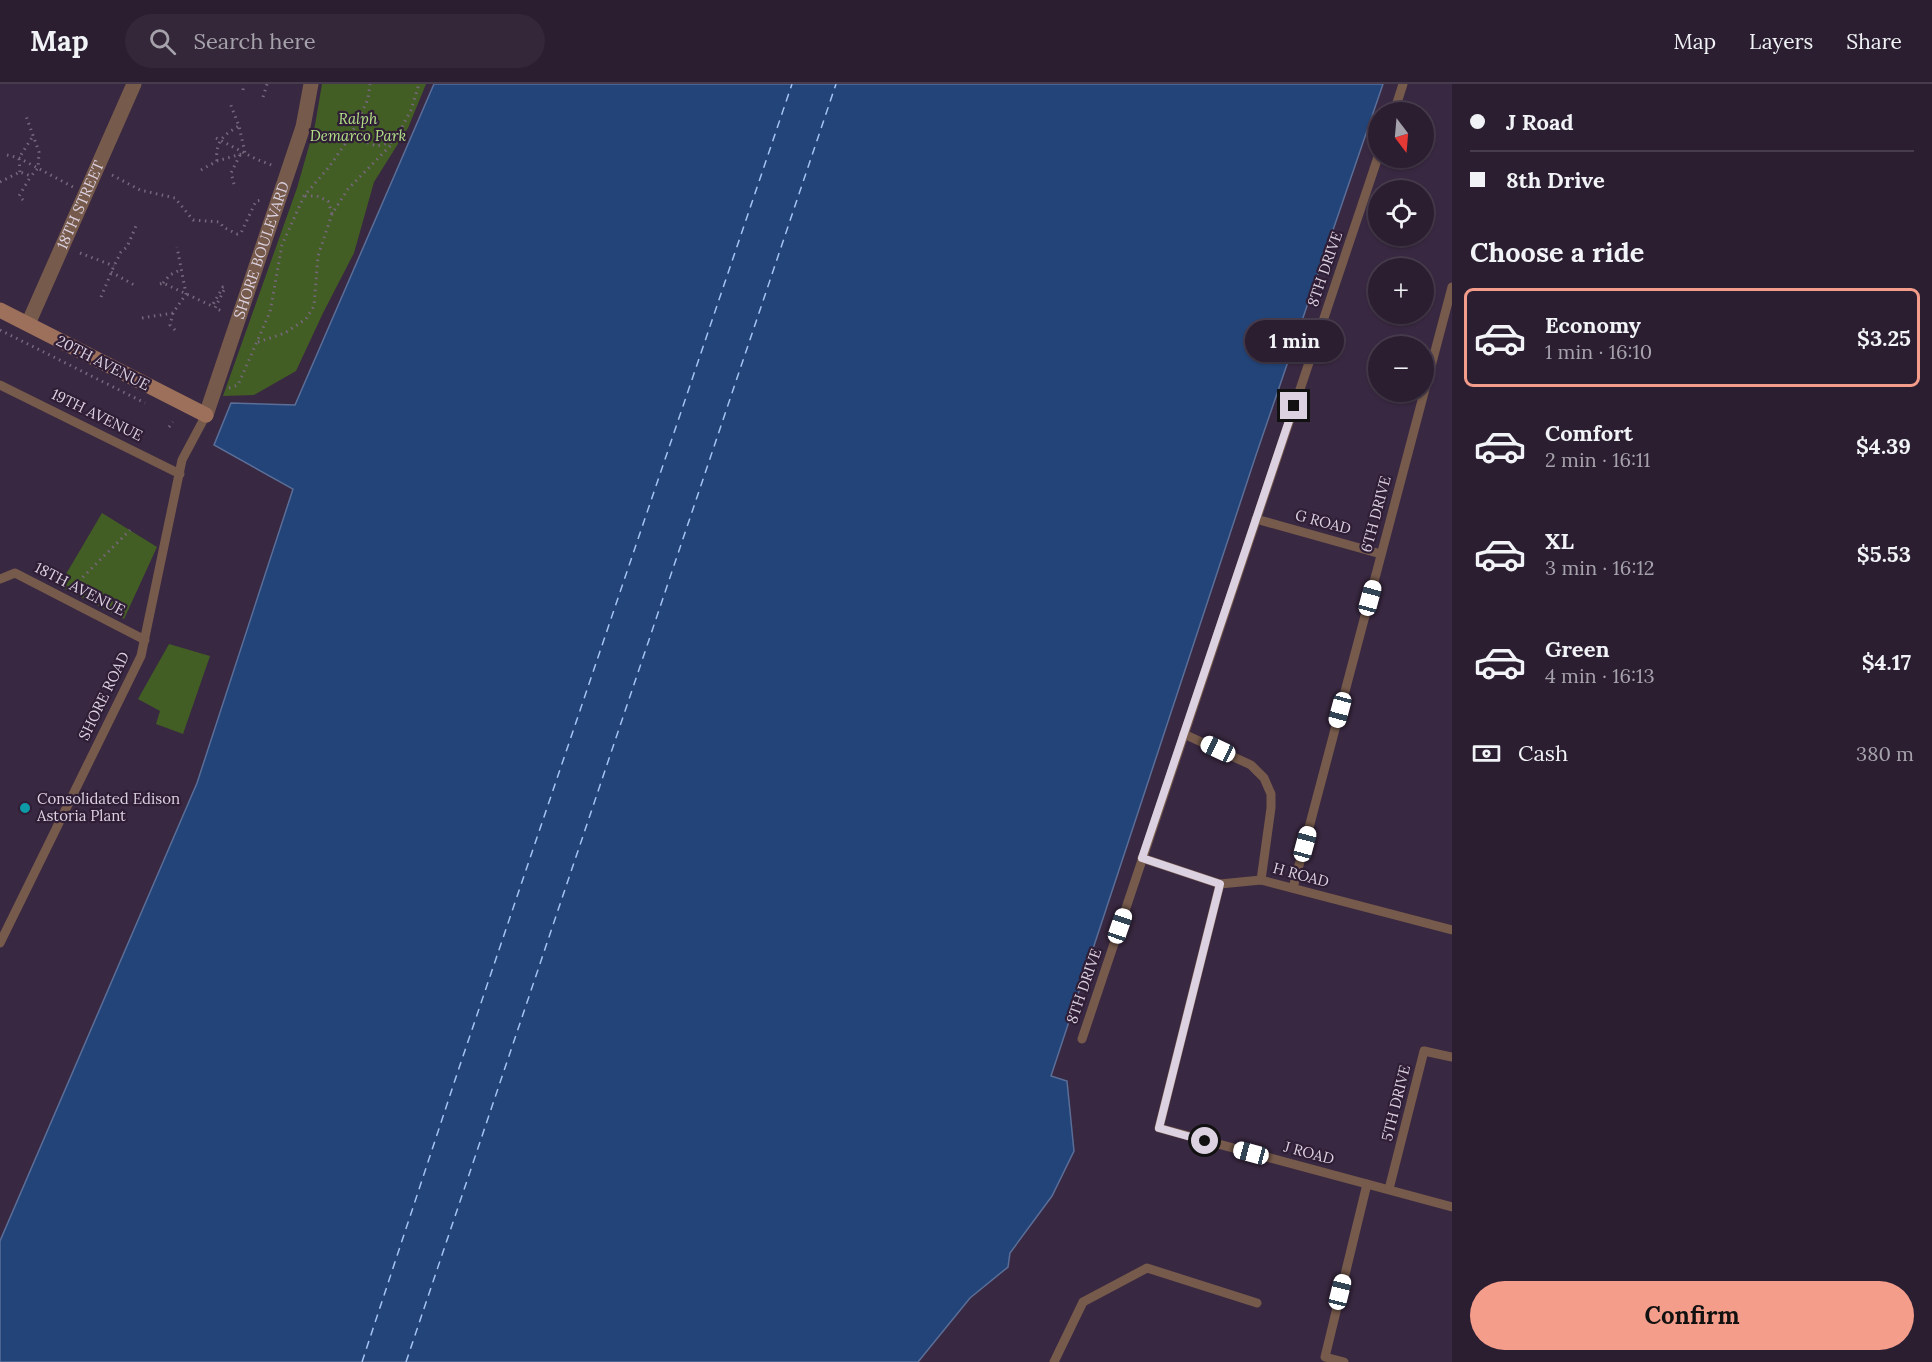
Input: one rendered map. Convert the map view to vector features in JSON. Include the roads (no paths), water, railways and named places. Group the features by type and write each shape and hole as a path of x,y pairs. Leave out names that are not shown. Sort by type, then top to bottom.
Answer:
{"street":[{"name":"18TH STREET","path":"28,324 134,84"},
{"name":"SHORE BOULEVARD","path":"206,415 303,127 311,84"},
{"name":"20TH AVENUE","path":"0,310 206,415"}],"lane":[{"path":"1397,102 1403,84"},
{"name":"8TH DRIVE","path":"1082,1039 1374,168"},
{"name":"6TH DRIVE","path":"1293,888 1381,554 1448,312 1452,287"},
{"name":"19TH AVENUE","path":"0,384 180,474"},
{"name":"SHORE ROAD","path":"0,943 141,656 182,460 206,415"},
{"name":"G ROAD","path":"1256,519 1381,554"},
{"name":"18TH AVENUE","path":"0,579 15,573 145,640"},
{"path":"1184,734 1251,765 1264,778 1271,794 1261,880"},
{"name":"H ROAD","path":"1142,858 1220,884 1261,880 1452,930"},
{"name":"J ROAD","path":"1220,884 1159,1128 1452,1207"},
{"name":"5TH DRIVE","path":"1389,1190 1424,1051 1452,1057"},
{"path":"1344,1362 1325,1357 1367,1184"},
{"path":"1054,1362 1083,1302 1147,1268 1257,1303"}],"water":[{"path":"434,84 1383,84 1377,102 1368,102 1368,128 1256,455 1051,1076 1067,1081 1074,1151 1052,1196 1010,1253 1008,1267 970,1298 918,1362 0,1362 0,1241 197,783 293,489 214,445 231,403 295,405"}],"place":[{"name":"Consolidated Edison Astoria Plant","path":"25,808"}],"park label":[{"name":"Ralph Demarco Park","path":"358,128"}]}
